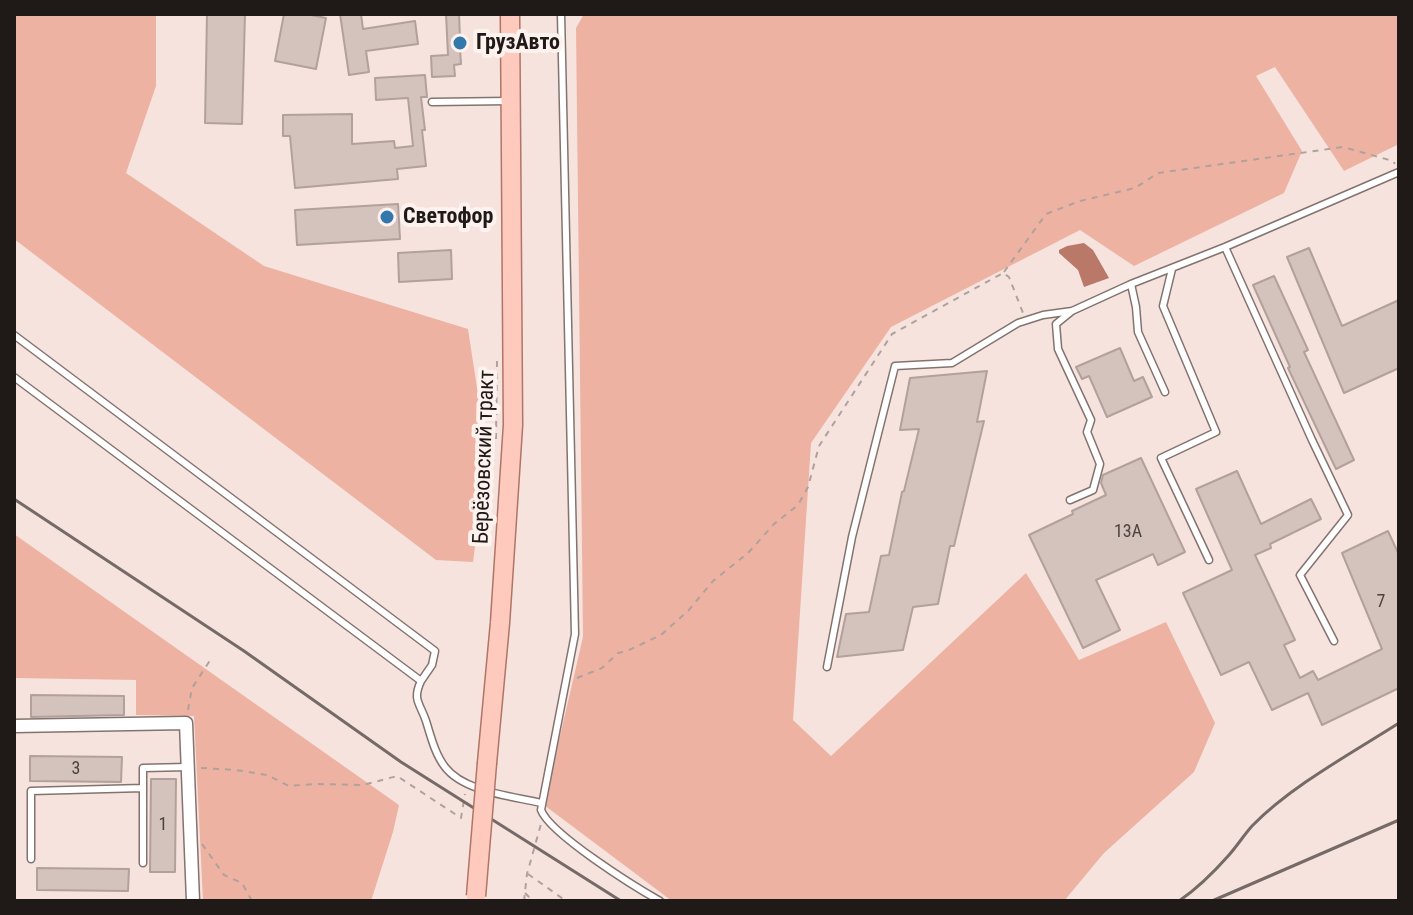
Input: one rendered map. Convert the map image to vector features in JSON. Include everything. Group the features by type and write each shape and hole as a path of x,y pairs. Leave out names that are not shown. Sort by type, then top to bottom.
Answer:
{"main road":[{"name":"Берёзовский тракт","path":"475,899 500,623 513,425 510,14"}],"street":[{"path":"14,726 186,723 193,901"}],"lane":[{"path":"561,14 575,634 541,803 543,816 548,822 634,887 660,901"},
{"path":"432,102 512,101"},
{"path":"1070,500 1093,490 1100,464 1087,432 1091,420 1058,349 1056,324 1072,311 1131,284 1399,172"},
{"path":"1225,247 1348,515 1300,575 1334,641"},
{"path":"1172,269 1163,306 1216,432 1161,458 1209,560"},
{"path":"1131,284 1138,332 1165,392"},
{"path":"827,667 852,537 895,366 952,363 1018,323 1072,311"},
{"path":"14,335 435,651 432,665 416,691 416,699 445,767 467,785 541,803"},
{"path":"14,377 421,681"},
{"path":"143,863 143,768 188,767"},
{"path":"31,859 31,791 143,788"}],"path":[{"path":"565,685 602,668 618,653 661,635 688,611 713,581 748,553 774,524 798,505 808,487 819,446 892,334 1003,273 1046,214 1080,201 1135,188 1158,173 1343,147 1393,161 1399,172"},
{"path":"1003,273 1009,277 1026,321"},
{"path":"496,452 497,358"},
{"path":"186,723 192,688 211,659"},
{"path":"188,767 267,775 289,786 363,785 397,776 461,818 467,785"},
{"path":"524,901 527,874 543,816"},
{"path":"190,826 224,875 242,883 252,901"},
{"path":"527,874 566,901"},
{"path":"525,893 533,901"}],"shaded area":[{"path":"14,14 156,14 156,86 126,173 264,266 468,329 487,453 473,562 436,560 14,239"},
{"path":"584,14 1399,14 1399,144 1344,171 1275,67 1256,76 1302,151 1284,193 1134,266 1080,230 891,327 811,443 793,720 831,756 1026,573 1079,660 1166,622 1215,723 1194,772 1104,853 1064,901 672,901 544,805 583,637 576,28"},
{"path":"1084,243 1093,250 1109,278 1084,287 1078,270 1059,250"},
{"path":"14,534 399,805 371,901 203,901 194,716 136,715 136,680 14,678"}],"building":[{"path":"207,14 245,14 242,124 205,123"},
{"path":"284,14 326,18 316,69 275,61"},
{"path":"340,14 361,14 363,29 415,21 418,44 366,51 369,72 349,75"},
{"path":"446,14 459,14 460,38 466,43 460,49 461,64 454,65 455,76 432,77 431,56 448,55"},
{"path":"425,75 427,97 421,97 426,166 397,169 398,179 295,188 290,136 283,136 283,115 352,114 352,144 394,141 395,148 413,146 408,98 376,100 375,78"},
{"path":"398,204 400,239 297,245 295,210"},
{"path":"1309,248 1342,326 1399,300 1399,368 1344,393 1287,257"},
{"path":"451,250 452,279 399,282 398,253"},
{"path":"1274,276 1308,350 1304,352 1354,460 1336,469 1253,285"},
{"path":"1120,348 1134,381 1143,377 1152,397 1107,417 1089,376 1082,379 1076,367"},
{"path":"987,371 977,422 984,421 954,546 950,546 938,604 913,607 903,650 837,657 846,614 869,612 881,556 889,555 919,429 900,430 910,378"},
{"path":"1141,458 1185,552 1158,565 1153,554 1096,580 1120,630 1083,648 1029,535 1106,495 1101,483 1103,475"},
{"path":"1237,471 1261,524 1311,499 1321,519 1270,544 1271,548 1255,555 1295,640 1284,645 1300,678 1313,671 1318,680 1382,649 1342,553 1388,531 1399,555 1399,688 1322,725 1308,693 1272,710 1249,662 1221,675 1183,593 1232,570 1196,489"},
{"path":"31,695 124,696 124,715 31,717"},
{"path":"30,756 122,757 121,782 30,781"},
{"path":"151,779 176,779 175,872 150,872"},
{"path":"37,868 129,869 128,891 37,890"}],"railway":[{"path":"14,499 244,651 401,762 621,901"},
{"path":"1179,901 1212,874 1252,826 1285,797 1399,723"},
{"path":"1212,901 1399,820"}],"place":[{"name":"ГрузАвто","path":"460,43"},
{"name":"Светофор","path":"387,217"}]}
